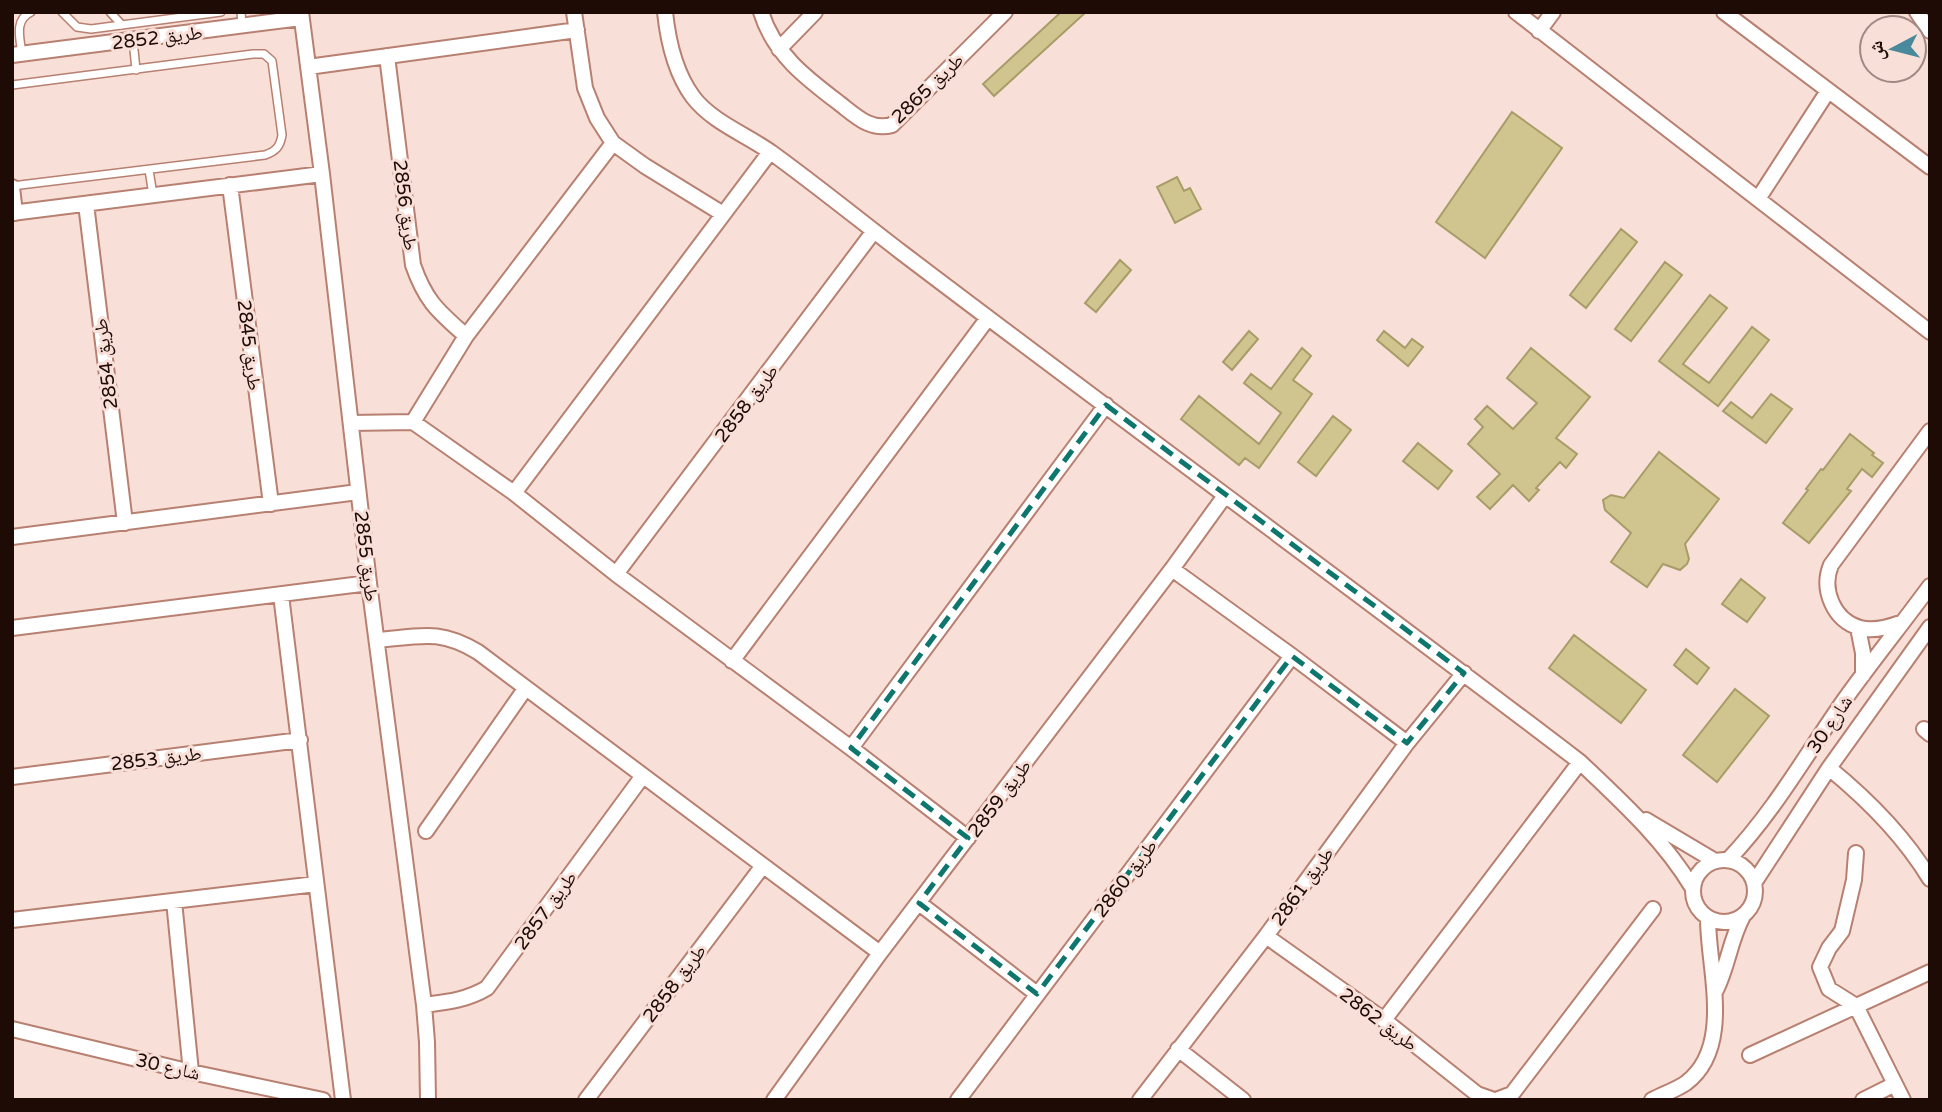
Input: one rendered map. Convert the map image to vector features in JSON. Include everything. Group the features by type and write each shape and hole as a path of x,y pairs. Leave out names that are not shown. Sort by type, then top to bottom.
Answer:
{"street":[{"path":"574,12 585,88 597,118 613,143 723,214"},
{"path":"665,12 672,51 694,98 714,116 770,152 1224,497 1464,673 1580,762 1633,812 1670,852 1692,887"},
{"name":"طريق 2865","path":"761,12 770,36 779,49 816,87 869,125 881,128 892,125 1005,12"},
{"path":"779,49 815,12"},
{"path":"1516,12 1930,332"},
{"path":"1539,30 1553,12"},
{"path":"1724,12 1930,167"},
{"path":"1917,12 1930,31"},
{"name":"طريق 2852","path":"17,55 133,40 242,19 301,15"},
{"name":"طريق 2855","path":"301,15 369,583 379,640 424,1005 428,1100"},
{"path":"308,67 577,30"},
{"name":"طريق 2856","path":"387,56 414,265 421,289 433,306 466,335"},
{"path":"1758,199 1828,90"},
{"path":"414,422 466,335 613,143"},
{"path":"514,494 770,152"},
{"path":"12,187 14,213 322,174"},
{"name":"طريق 2845","path":"230,186 271,504"},
{"name":"طريق 2854","path":"86,204 125,523"},
{"name":"طريق 2858","path":"617,574 874,231"},
{"path":"732,661 988,318"},
{"path":"851,748 1106,405"},
{"path":"351,423 414,422 514,494 968,838"},
{"path":"1903,622 1890,627 1858,628 1846,620 1832,604 1827,590 1828,573 1831,565 1930,431"},
{"path":"12,537 358,492"},
{"name":"طريق 2859","path":"774,1100 880,953 1224,497"},
{"path":"1172,569 1407,743"},
{"path":"12,628 369,583"},
{"name":"شارع 30","path":"1652,1100 1684,1084 1704,1062 1713,1034 1715,992 1708,919 1699,911 1693,900 1692,887 1696,876 1704,866 1721,860 1745,842 1863,675 1930,586"},
{"path":"281,595 342,1100"},
{"name":"شارع 30","path":"1715,992 1723,976 1736,928 1751,907 1755,895 1754,883 1829,768 1930,627"},
{"path":"1858,628 1863,653 1863,675"},
{"path":"379,640 442,636 462,642 880,953"},
{"name":"طريق 2860","path":"958,1100 1292,656"},
{"name":"طريق 2861","path":"1140,1100 1266,936 1407,743 1464,673"},
{"path":"426,831 525,689"},
{"name":"طريق 2853","path":"12,777 300,740"},
{"path":"1384,1020 1580,762"},
{"path":"1829,768 1890,826 1911,850 1930,879"},
{"name":"طريق 2857","path":"424,1005 465,999 487,988 642,777"},
{"path":"1633,812 1721,860 1739,864 1749,872 1754,883"},
{"path":"1856,853 1854,880 1842,931 1829,948 1820,967 1829,989 1856,1006 1903,1100"},
{"name":"طريق 2858","path":"586,1100 762,867"},
{"path":"12,920 316,884"},
{"path":"174,901 191,1072"},
{"path":"919,903 1037,994"},
{"name":"طريق 2862","path":"1266,936 1384,1020 1477,1094 1495,1100 1512,1094 1653,909"},
{"path":"1708,919 1720,923 1732,922 1743,916"},
{"path":"1750,1055 1930,972"},
{"name":"شارع 30","path":"12,1029 323,1100"},
{"path":"1178,1049 1243,1100"},
{"path":"1863,1100 1895,1084"}],"lane":[{"path":"17,55 19,24 22,18 31,12"},
{"path":"62,12 77,27 84,29 221,12"},
{"path":"110,12 122,25"},
{"path":"155,12 160,20"},
{"path":"107,27 108,43"},
{"path":"133,40 136,70"},
{"path":"12,85 264,54 272,61 282,135 281,145 274,152 12,187"},
{"path":"149,170 153,195"}],"highlighted area":[{"path":"1106,405 1464,673 1407,743 1292,656 1037,994 919,903 968,838 851,748"}],"building":[{"path":"1061,12 1086,12 994,96 983,84"},
{"path":"1512,112 1562,148 1485,258 1436,222"},
{"path":"1177,177 1184,191 1190,188 1201,209 1175,223 1157,187"},
{"path":"1621,229 1637,242 1586,308 1570,295"},
{"path":"1120,260 1131,270 1096,312 1085,303"},
{"path":"1665,262 1682,275 1631,341 1615,329"},
{"path":"1710,295 1727,308 1683,364 1709,383 1752,327 1769,340 1718,406 1659,361"},
{"path":"1249,331 1258,339 1232,370 1223,362"},
{"path":"1384,331 1405,348 1412,339 1423,347 1408,366 1377,340"},
{"path":"1302,348 1311,356 1293,380 1312,394 1259,468 1245,458 1239,465 1181,419 1199,396 1259,444 1281,413 1244,383 1251,374 1271,389"},
{"path":"1531,348 1590,397 1556,438 1577,454 1566,468 1560,462 1536,488 1539,490 1529,501 1513,485 1490,509 1477,497 1500,474 1468,444 1483,427 1475,419 1487,406 1513,429 1537,403 1507,378"},
{"path":"1771,394 1792,409 1766,443 1723,411 1731,402 1752,418"},
{"path":"1333,416 1351,430 1316,476 1298,462"},
{"path":"1850,434 1883,463 1872,477 1862,469 1847,489 1851,491 1809,543 1783,523 1821,469 1823,470"},
{"path":"1418,443 1452,471 1438,489 1403,461"},
{"path":"1659,452 1719,499 1685,544 1689,559 1687,564 1680,570 1663,564 1647,587 1611,562 1631,533 1605,510 1603,500 1611,495 1624,498"},
{"path":"1741,579 1765,598 1747,622 1722,604"},
{"path":"1574,635 1646,690 1621,723 1549,668"},
{"path":"1686,649 1709,668 1697,684 1674,665"},
{"path":"1735,689 1769,716 1717,782 1683,755"}]}
